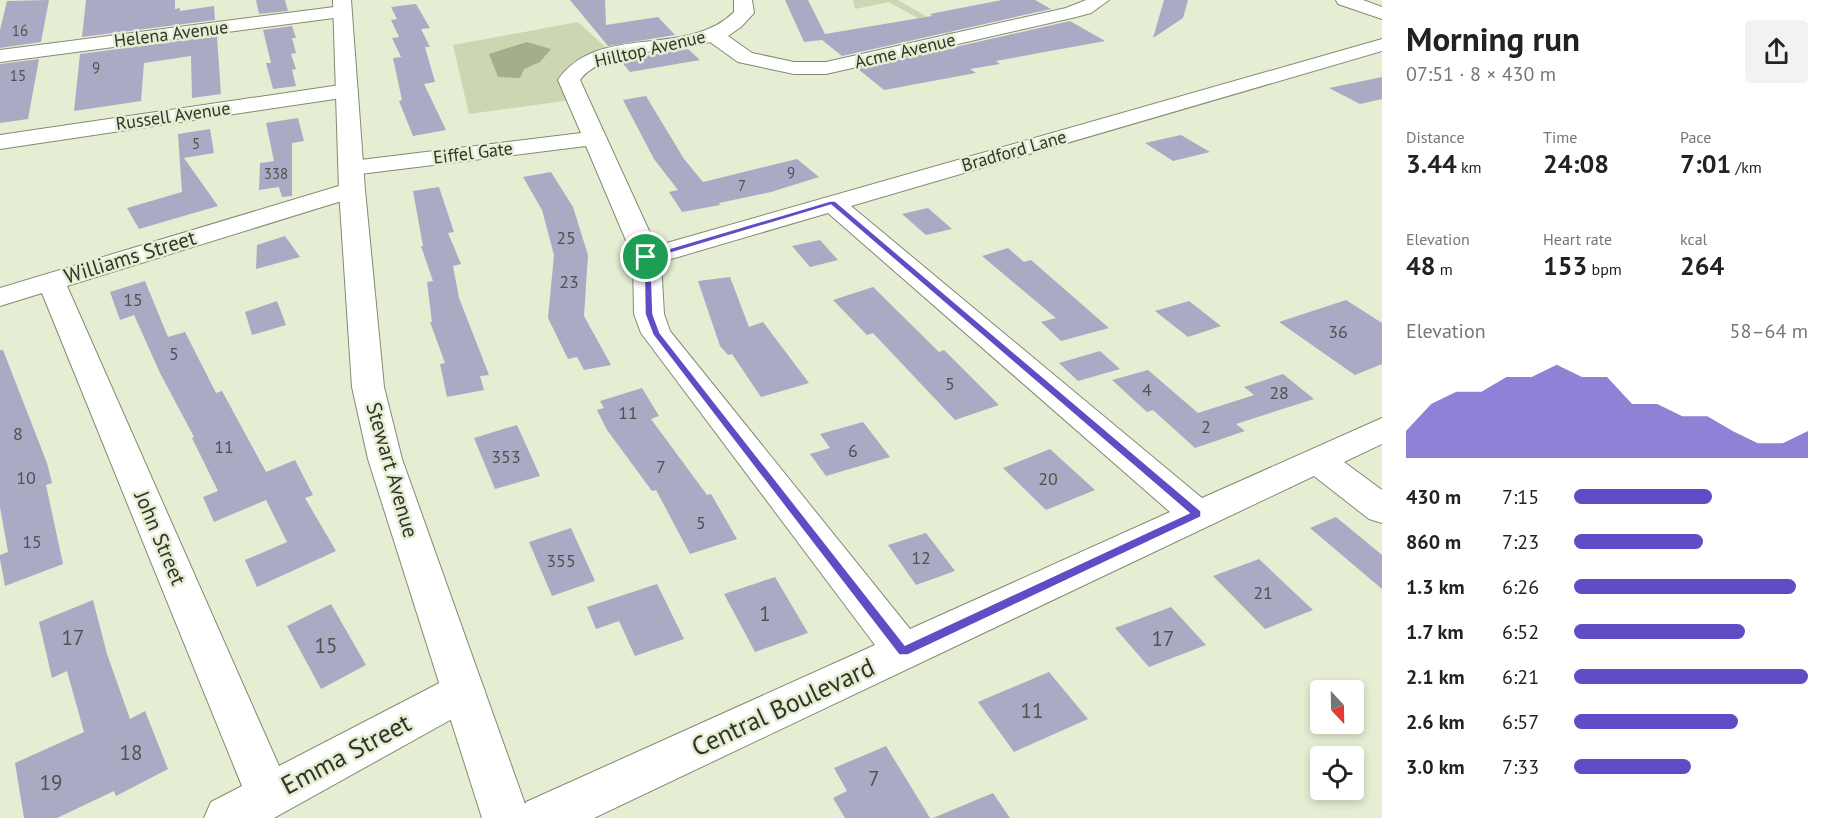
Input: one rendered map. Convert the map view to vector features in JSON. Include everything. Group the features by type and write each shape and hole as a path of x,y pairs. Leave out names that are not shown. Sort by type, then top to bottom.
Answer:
{"street":[{"name":"Hilltop Avenue","path":"593,138 569,80 578,68 603,57 713,35 736,22 744,12 743,0"},
{"name":"Acme Avenue","path":"713,35 745,58 794,68 826,68 1069,13 1100,0"},
{"path":"1353,1 1382,14"},
{"name":"Helena Avenue","path":"0,56 342,6"},
{"name":"Stewart Avenue","path":"342,6 352,179 368,387 385,459 506,818"},
{"name":"Bradford Lane","path":"646,257 1382,45"},
{"name":"Russell Avenue","path":"0,142 347,91"},
{"path":"593,138 646,257 649,314 656,333 903,652"},
{"name":"Eiffel Gate","path":"260,218 352,179 593,138"},
{"path":"832,202 1197,514"},
{"name":"Williams Street","path":"0,297 260,218"},
{"name":"John Street","path":"51,281 269,796"},
{"name":"Central Boulevard","path":"543,818 1382,430"},
{"path":"1317,460 1382,509"},
{"name":"Emma Street","path":"228,818 464,691"}],"shaded area":[{"path":"853,0 898,0 960,36 954,38 889,2 855,9"},
{"path":"578,22 612,53 588,58 571,100 469,114 453,45"},
{"path":"527,42 551,49 540,62 524,69 520,78 498,77 489,54"}],"building":[{"path":"49,0 41,42 0,48 0,30 7,1"},
{"path":"86,0 175,0 175,9 180,8 180,11 214,6 215,20 82,37"},
{"path":"256,0 285,0 288,11 259,14"},
{"path":"570,0 605,0 606,25 658,17 675,35 608,46"},
{"path":"785,0 808,0 825,34 932,16 930,14 1002,0 1035,0 1051,9 842,56 822,40 804,42"},
{"path":"1164,0 1188,0 1183,18 1153,38"},
{"path":"416,4 430,28 421,29 430,47 425,47 435,82 424,84 446,130 413,136 399,101 402,100 393,58 401,57 392,38 399,37 391,20 397,19 391,7"},
{"path":"1070,21 1105,41 996,61 1000,64 970,69 976,73 884,90 858,69"},
{"path":"292,26 296,38 292,38 296,53 291,54 296,69 292,70 296,86 273,89 266,63 271,63 263,30"},
{"path":"217,36 221,94 192,98 191,56 144,63 141,101 74,111 80,54"},
{"path":"688,49 700,60 630,72 620,60"},
{"path":"39,59 28,119 0,123 0,64"},
{"path":"1382,77 1382,99 1360,104 1329,88"},
{"path":"646,96 684,159 703,182 797,159 819,177 771,192 682,212 669,192 678,190 654,159 623,100"},
{"path":"298,118 304,141 292,143 292,196 282,197 279,187 259,190 260,163 274,161 266,123"},
{"path":"210,129 214,153 184,158 218,206 139,229 127,208 182,192 178,134"},
{"path":"1181,135 1210,152 1173,161 1145,143"},
{"path":"551,172 573,207 588,255 584,316 611,365 584,370 577,357 568,359 548,318 554,255 542,210 523,177"},
{"path":"439,187 454,232 448,233 461,264 453,266 459,298 489,375 480,376 484,390 447,397 440,364 445,363 430,322 432,322 427,282 433,281 421,246 423,246 413,191"},
{"path":"928,208 952,229 926,235 902,214"},
{"path":"285,236 300,257 256,269 257,245"},
{"path":"820,240 838,260 810,267 792,246"},
{"path":"1008,248 1024,262 1031,260 1109,328 1061,341 1041,322 1056,318 982,256"},
{"path":"730,277 749,327 763,322 809,383 761,397 732,354 728,355 720,346 698,281"},
{"path":"145,281 168,337 185,332 216,393 222,391 266,472 295,460 313,495 305,498 336,551 257,587 245,560 287,542 266,500 214,522 203,497 218,491 192,438 194,437 160,373 134,315 120,320 110,292"},
{"path":"873,287 939,352 944,350 999,405 955,420 873,333 867,335 833,300"},
{"path":"1346,300 1382,323 1382,364 1355,375 1279,322"},
{"path":"277,301 286,325 252,335 245,312"},
{"path":"1189,301 1221,326 1188,337 1155,311"},
{"path":"0,350 3,350 47,463 52,483 46,485 63,564 5,586 0,559 0,555 8,552 0,507"},
{"path":"1100,351 1120,369 1078,381 1059,363"},
{"path":"1148,370 1198,413 1254,395 1244,387 1283,374 1314,399 1236,424 1245,431 1195,448 1153,410 1147,412 1112,380"},
{"path":"642,388 659,416 651,419 707,495 711,494 737,539 690,554 656,490 652,491 607,430 597,410 604,408 600,401"},
{"path":"863,422 890,457 826,476 810,454 830,448 820,434"},
{"path":"517,425 540,476 495,489 474,438"},
{"path":"1050,449 1095,490 1046,510 1003,468"},
{"path":"1336,517 1382,555 1382,589 1310,528"},
{"path":"571,528 595,581 552,596 529,542"},
{"path":"926,533 955,571 916,585 888,545"},
{"path":"1259,559 1313,610 1265,629 1213,576"},
{"path":"775,577 808,633 755,652 724,594"},
{"path":"657,584 684,639 635,656 619,621 596,629 587,607"},
{"path":"93,600 107,654 130,719 145,711 168,769 116,796 114,791 57,818 24,818 15,763 84,732 67,671 52,678 39,622"},
{"path":"331,604 366,665 321,689 287,626"},
{"path":"1171,607 1206,645 1149,667 1115,628"},
{"path":"1049,672 1088,719 1014,752 978,702"},
{"path":"886,746 930,818 845,818 833,798 847,791 834,768"},
{"path":"993,793 1010,818 933,818"}],"route":[{"path":"832,202 1197,514 903,652 656,333 649,314 646,257 832,202"}]}
